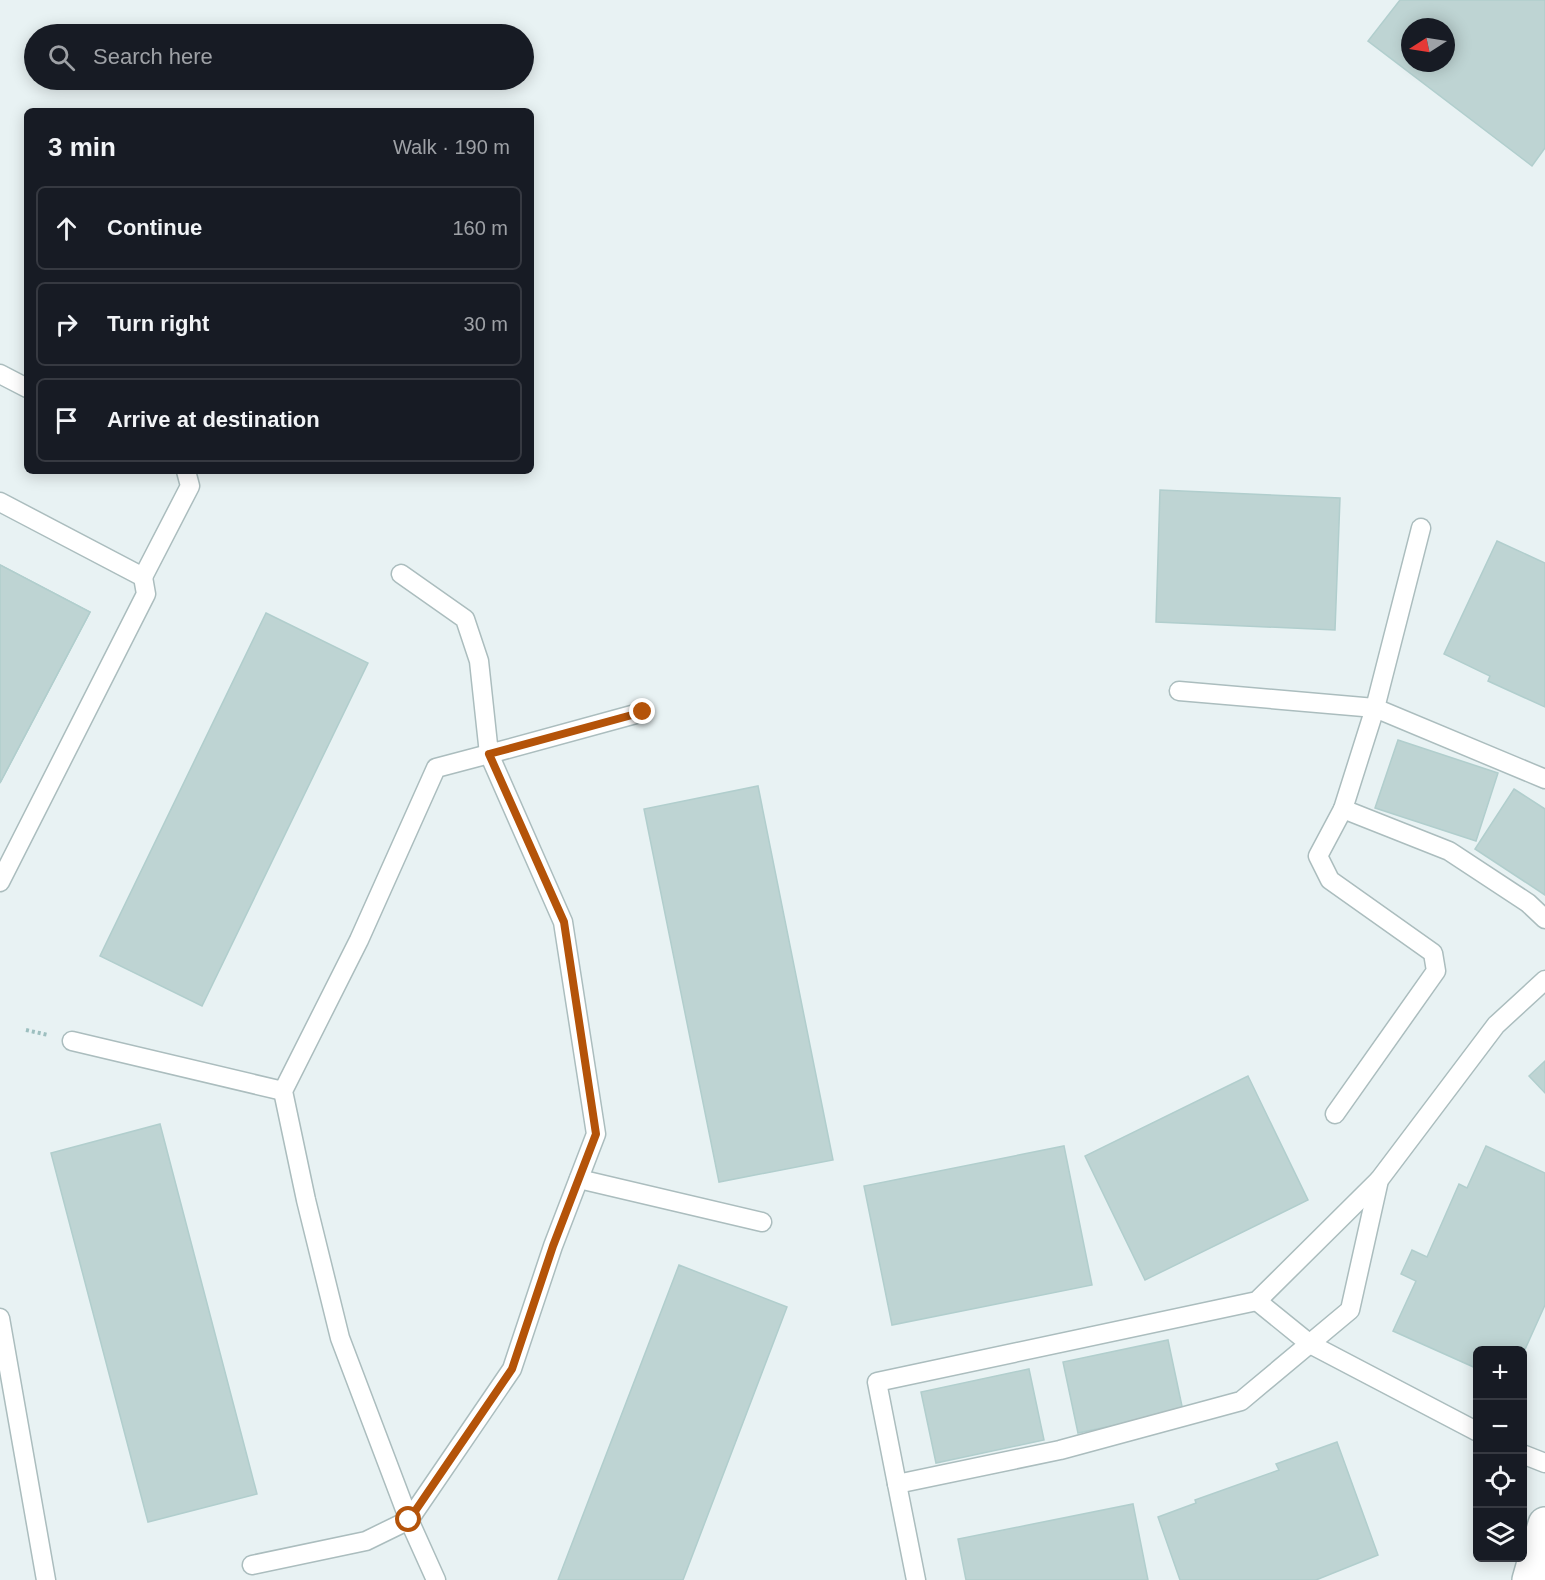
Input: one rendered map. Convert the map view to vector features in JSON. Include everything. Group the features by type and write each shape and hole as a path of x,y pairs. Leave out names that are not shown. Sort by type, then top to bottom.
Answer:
{"street":[{"path":"1529,1580 1545,1524"}],"lane":[{"path":"0,374 24,386"},
{"path":"0,882 146,594 143,577 190,486 187,474"},
{"path":"0,502 143,577"},
{"path":"1335,1114 1436,971 1432,953 1330,880 1318,856 1343,809 1375,708 1421,528"},
{"path":"252,1565 366,1541 409,1520 512,1369 553,1246 596,1134 564,922 489,754 480,661 465,619 401,574"},
{"path":"1179,691 1375,708 1545,779"},
{"path":"436,1580 409,1520 340,1338 306,1200 283,1091 359,940 436,768 643,712"},
{"path":"1343,809 1449,851 1528,903 1545,919"},
{"path":"916,1580 877,1382 1257,1301 1379,1179 1496,1025 1545,980"},
{"path":"72,1041 283,1091"},
{"path":"579,1179 762,1222"},
{"path":"897,1484 1060,1450 1240,1401 1350,1310 1379,1179"},
{"path":"1257,1301 1310,1344 1473,1429"},
{"path":"0,1318 4,1358 46,1580"},
{"path":"1527,1456 1545,1463"}],"building":[{"path":"1400,0 1545,0 1545,148 1532,166 1409,72 1455,72 1455,18 1401,18 1401,66 1368,41"},
{"path":"1160,490 1340,498 1335,630 1156,622"},
{"path":"1497,541 1545,563 1545,707 1488,681 1490,676 1444,654"},
{"path":"0,565 90,612 0,783"},
{"path":"0,565 90,612 0,783"},
{"path":"266,613 368,663 202,1006 100,956"},
{"path":"1398,740 1498,773 1476,841 1375,808"},
{"path":"758,786 833,1160 719,1182 644,809"},
{"path":"1514,789 1545,809 1545,895 1475,849"},
{"path":"1545,1061 1545,1093 1529,1076"},
{"path":"1248,1076 1308,1200 1145,1280 1085,1156"},
{"path":"160,1124 257,1494 148,1522 51,1153"},
{"path":"1064,1146 1092,1285 892,1325 864,1186"},
{"path":"1486,1146 1545,1173 1545,1305 1527,1346 1473,1346 1473,1367 1393,1331 1416,1281 1401,1274 1412,1250 1427,1257 1459,1184 1467,1188"},
{"path":"679,1265 787,1307 683,1580 558,1580"},
{"path":"1168,1340 1183,1411 1078,1433 1063,1362"},
{"path":"1029,1369 1044,1440 936,1463 921,1392"},
{"path":"1337,1442 1378,1555 1316,1580 1180,1580 1158,1517 1196,1503 1195,1500 1279,1470 1276,1464"},
{"path":"1133,1504 1148,1580 966,1580 958,1539"}],"route":[{"path":"409,1520 512,1369 553,1246 596,1134 564,922 489,754 643,712"}]}
